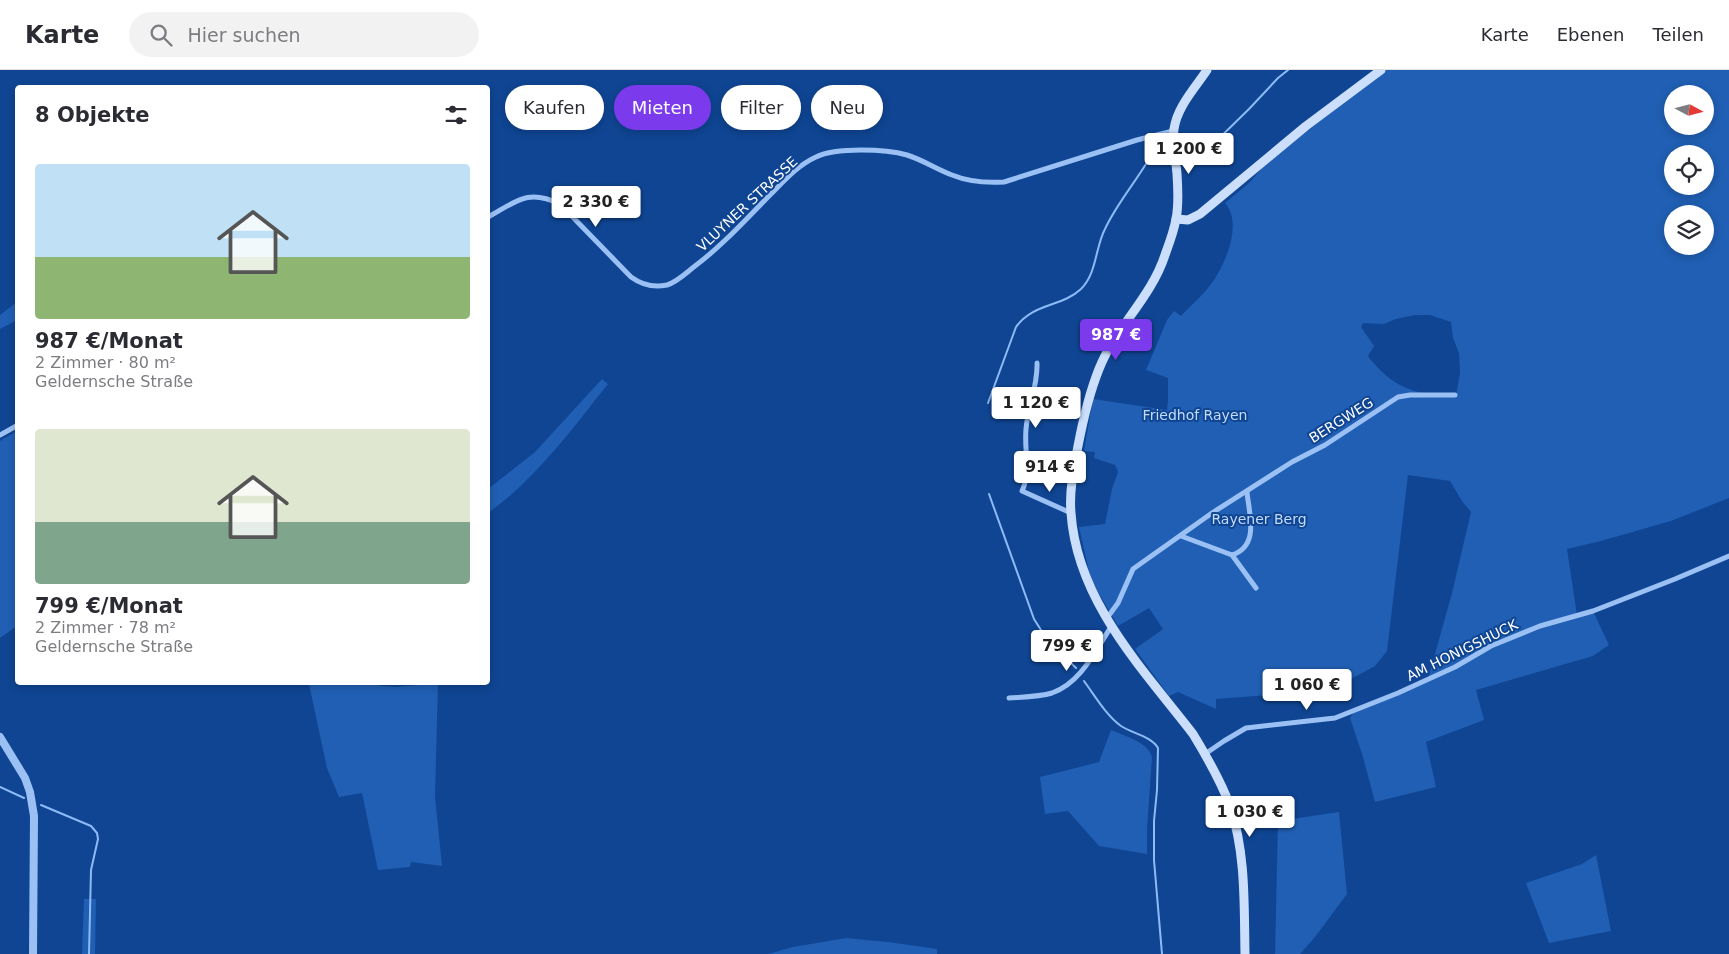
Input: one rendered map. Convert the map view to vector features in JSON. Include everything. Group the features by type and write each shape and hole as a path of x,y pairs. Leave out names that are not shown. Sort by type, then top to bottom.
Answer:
{"main road":[{"path":"1207,70 1183,106 1173,131 1178,181 1176,219 1164,259 1152,286 1111,344 1099,368 1083,420 1072,482 1071,512 1077,554 1089,588 1106,619 1193,734 1223,790 1235,822 1242,859 1245,954"},
{"path":"1176,219 1188,220 1200,214 1306,126 1381,70"}],"street":[{"name":"VLUYNER STRASSE","path":"490,216 524,197 532,195 550,199 560,204 631,277 646,286 667,285 708,256 794,171 815,157 826,153 866,151 905,155 968,181 1004,182 1137,140 1173,131"},
{"path":"1037,363 1038,377 1026,428 1026,482 1022,491 1071,512"},
{"name":"BERGWEG","path":"1106,619 1118,603 1133,569 1212,513 1292,462 1325,445 1398,397 1455,394"},
{"path":"0,435 15,426"},
{"path":"1232,555 1238,553 1249,542 1251,535 1247,492"},
{"path":"1180,536 1232,555 1256,588"},
{"name":"AM HONIGSHUCK","path":"1205,754 1246,728 1335,718 1353,712 1455,666 1491,646 1540,626 1602,607 1729,556"},
{"path":"1009,698 1050,693 1073,681 1112,627"},
{"path":"0,737 25,778 34,816 32,954"}],"green space":[{"name":"Rayener Berg","path":"1382,70 1729,70 1729,498 1671,521 1567,549 1577,615 1593,611 1609,645 1593,656 1476,690 1484,720 1426,742 1436,787 1375,802 1350,718 1358,706 1360,710 1428,679 1452,593 1471,512 1450,481 1408,475 1387,651 1375,666 1329,691 1301,698 1296,693 1216,699 1216,709 1178,692 1169,696 1135,649 1163,629 1149,608 1118,626 1091,580 1079,527 1105,524 1112,489 1118,472 1115,465 1094,458 1095,452 1084,451 1093,399 1167,410 1168,378 1146,370 1167,320 1174,311 1181,316 1205,292 1220,270 1230,246 1233,222 1225,203 1249,183 1262,168","holes":["1415,315 1430,315 1451,322 1453,338 1459,353 1460,373 1456,396 1429,394 1406,388 1386,376 1368,356 1374,346 1361,327 1363,323 1384,324"]},
{"path":"15,304 15,321 0,329 0,315"},
{"path":"602,379 608,384 553,453 522,485 490,511 490,487 535,452"},
{"path":"15,432 15,627 0,638 0,441"},
{"path":"309,685 378,685 396,687 438,685 435,796 442,866 411,862 410,867 378,870 362,793 339,797 327,768"},
{"path":"1111,730 1141,743 1150,752 1152,757 1147,854 1099,846 1068,811 1045,814 1040,777 1099,762"},
{"path":"1339,812 1347,894 1300,954 1275,954 1278,821"},
{"path":"1596,855 1611,931 1549,943 1526,883 1582,864"},
{"path":"84,899 96,899 95,954 82,954"},
{"path":"846,938 937,949 937,954 768,954 793,947"}],"waterway":[{"path":"1182,156 1204,153 1288,70"},
{"path":"988,403 1016,327 1031,313 1065,299 1081,289 1090,276 1102,236 1109,221 1146,164 1171,159"},
{"path":"989,494 1034,619 1046,638 1076,668"},
{"path":"1084,681 1116,722 1151,741 1158,748 1154,860 1162,954"},
{"path":"0,787 24,798"},
{"path":"41,805 91,826 97,833 98,839 91,870 89,954"}],"park label":[{"name":"Friedhof Rayen","path":"1195,415"}]}
